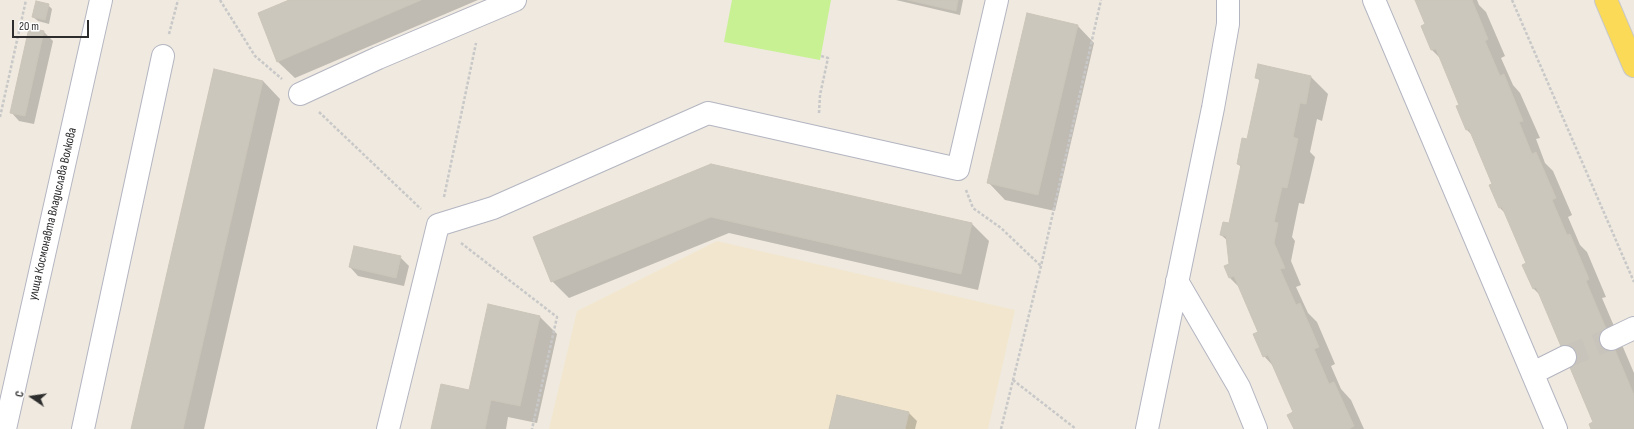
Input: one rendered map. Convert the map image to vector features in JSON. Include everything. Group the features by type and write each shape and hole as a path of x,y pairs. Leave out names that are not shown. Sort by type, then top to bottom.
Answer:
{"main road":[{"path":"1606,0 1634,66"}],"street":[{"name":"улица Космонавта Владислава Волкова","path":"5,429 101,0"},
{"path":"300,94 378,58 515,0"},
{"path":"388,429 438,225 493,208 708,113 958,170 997,0"},
{"path":"1147,429 1223,55 1228,24 1228,0"},
{"path":"1374,0 1556,429"},
{"path":"83,429 163,56"},
{"path":"1177,281 1239,388 1256,429"},
{"path":"1610,339 1634,328"},
{"path":"1533,373 1565,357"}],"path":[{"path":"0,117 26,0"},
{"path":"163,56 178,0"},
{"path":"220,0 255,56 300,94 438,225 557,317 532,429"},
{"path":"1001,429 1041,266 1102,0"},
{"path":"1512,0 1634,282"},
{"path":"438,225 482,15"},
{"path":"818,138 820,95 828,58 821,56"},
{"path":"958,170 974,208 1001,228 1041,266"},
{"path":"1014,380 1076,429"}],"shaded area":[{"path":"717,241 1015,310 988,429 549,429 577,311"}],"green space":[{"path":"732,0 831,0 820,60 724,42"}],"building":[{"path":"289,0 421,0 277,62 258,13"},
{"path":"908,0 958,0 956,11"},
{"path":"1415,0 1472,0 1488,39 1485,41 1500,76 1504,74 1523,121 1519,122 1532,154 1536,152 1556,198 1552,200 1567,235 1570,234 1589,279 1586,281 1634,395 1634,429 1591,429 1589,424 1593,422 1536,287 1533,289 1522,265 1526,263 1502,207 1499,208 1489,185 1492,184 1469,129 1466,130 1456,106 1459,105 1436,49 1431,50 1421,26 1425,24"},
{"path":"36,1 49,4 45,20 32,17"},
{"path":"1027,13 1078,25 1038,195 987,183"},
{"path":"29,28 44,31 25,116 10,113"},
{"path":"1258,64 1311,76 1306,104 1300,103 1293,137 1298,139 1287,188 1282,187 1274,222 1278,223 1274,243 1285,268 1280,269 1296,305 1300,303 1319,347 1314,349 1329,384 1334,382 1354,426 1349,429 1294,429 1287,415 1293,412 1268,355 1263,357 1253,334 1258,332 1234,276 1229,278 1224,266 1229,264 1226,236 1220,235 1223,222 1229,223 1241,165 1237,164 1242,138 1247,139 1260,79 1255,78"},
{"path":"214,69 263,81 183,429 131,429"},
{"path":"711,164 972,223 961,274 711,217 551,282 533,237"},
{"path":"354,246 401,256 396,278 349,267"},
{"path":"488,304 540,316 520,406 491,400 485,429 431,429 441,384 469,390"},
{"path":"837,395 909,412 905,429 829,429"}],"tunnel":[{"path":"1565,357 1611,339"}]}
